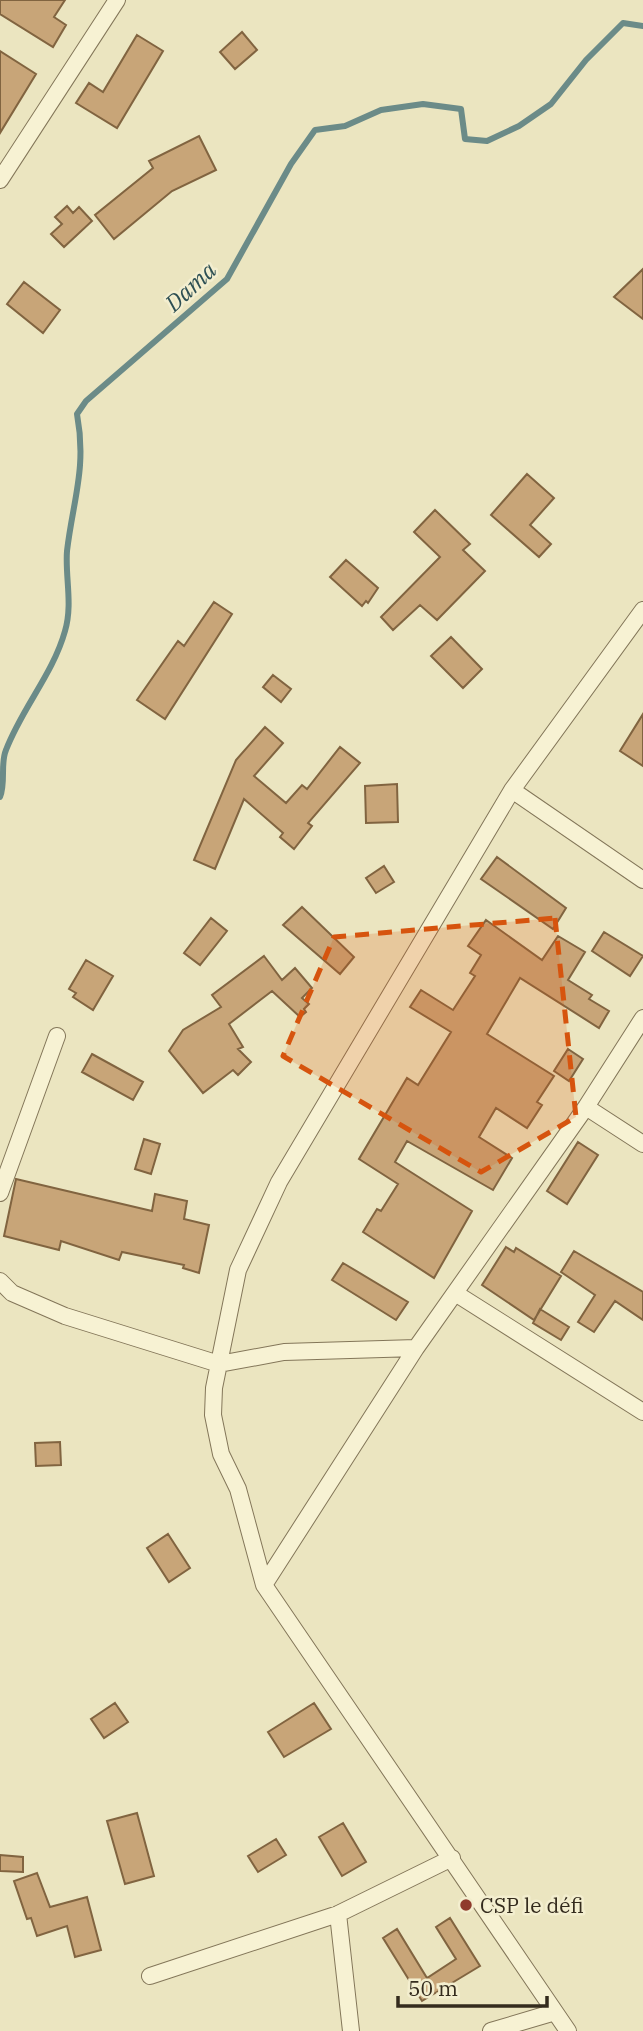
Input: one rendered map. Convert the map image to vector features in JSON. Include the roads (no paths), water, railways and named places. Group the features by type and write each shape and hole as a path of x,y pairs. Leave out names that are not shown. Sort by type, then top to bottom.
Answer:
{"street":[{"path":"0,180 117,0"},
{"path":"568,2031 264,1585 238,1489 221,1454 213,1415 219,1364 238,1270 279,1182 512,790 643,610"},
{"path":"512,790 643,880"},
{"path":"264,1585 416,1349 586,1107 643,1018"},
{"path":"0,1193 57,1036"},
{"path":"586,1107 643,1144"},
{"path":"0,1281 12,1293 65,1316 219,1364 284,1352 416,1349"},
{"path":"455,1293 643,1412"},
{"path":"150,1976 338,1914 452,1858"},
{"path":"338,1914 351,2031"},
{"path":"491,2031 555,2012"}],"waterway":[{"name":"Dama","path":"0,797 6,750 53,662 65,631 69,601 67,551 80,468 77,414 86,401 227,279 291,164 315,130 345,126 381,110 423,104 461,109 465,139 487,141 519,126 551,104 586,60 623,23 643,26"}],"place":[{"name":"CSP le défi","path":"466,1905"}]}
